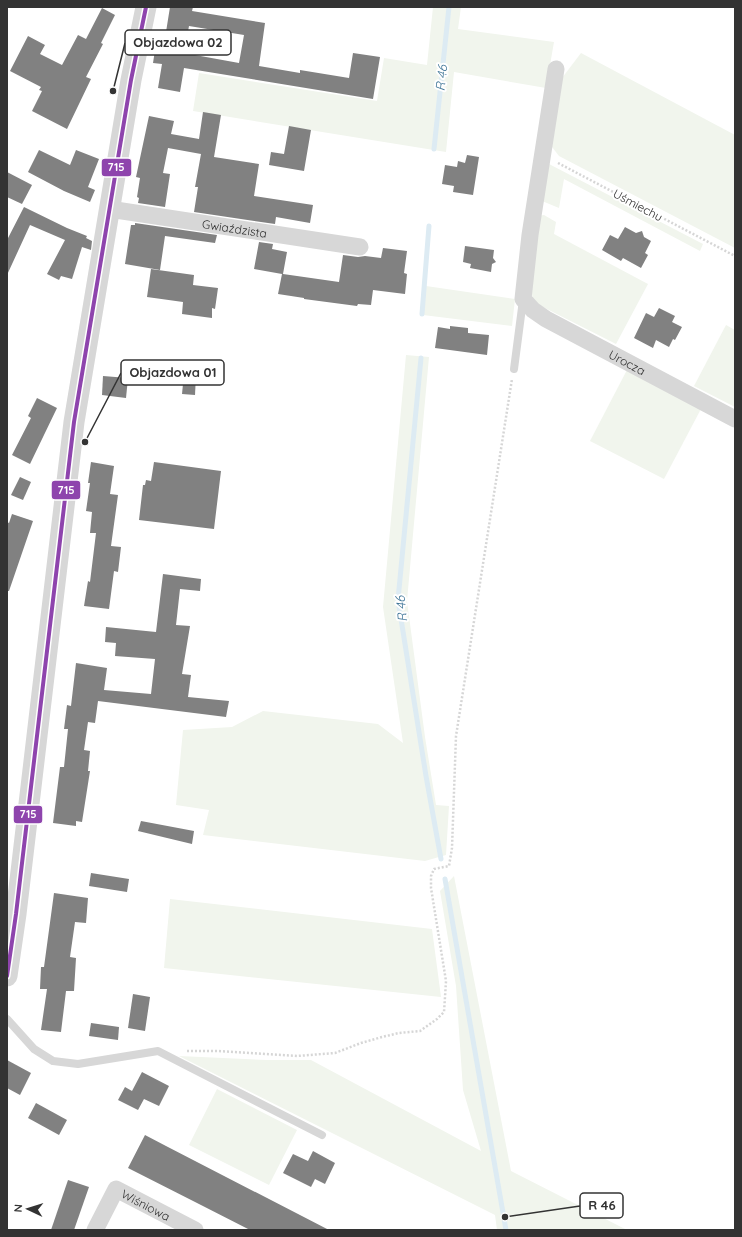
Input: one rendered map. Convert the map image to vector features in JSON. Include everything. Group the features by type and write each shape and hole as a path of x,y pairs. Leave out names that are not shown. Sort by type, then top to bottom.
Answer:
{"street":[{"path":"7,976 12,912 74,422 131,80 146,7"},
{"path":"523,299 530,235 556,69"},
{"name":"Gwiaździsta","path":"109,209 360,247"},
{"name":"Urocza","path":"523,299 533,310 546,319 735,419"},
{"name":"Wiśniowa","path":"96,1230 116,1189 195,1230"}],"lane":[{"path":"514,369 523,299"},
{"path":"7,1020 34,1050 53,1061 78,1064 158,1051 322,1135"}],"path":[{"name":"Uśmiechu","path":"542,154 735,256"},
{"path":"158,1051 220,1051 297,1056 335,1053 382,1037 399,1033 420,1031 444,1012 446,981 431,888 431,876 434,868 449,866 452,848 456,736 514,369"}],"shaded area":[{"path":"433,7 461,7 458,29 554,42 546,88 454,72 446,152 193,111 199,73 377,101 384,58 427,65"},
{"path":"581,53 735,135 735,248 559,156 549,143 559,82"},
{"path":"549,164 703,244 700,251 564,179 559,208 542,201"},
{"path":"544,215 556,222 554,234 648,284 616,344 539,305 533,298 530,289 537,216"},
{"path":"426,286 515,299 512,326 423,315"},
{"path":"726,325 735,330 735,407 694,386"},
{"path":"406,355 429,357 407,601 425,737 436,805 449,806 446,855 425,861 203,835 209,810 176,805 183,730 232,727 263,711 378,724 403,743 383,607"},
{"path":"628,368 702,407 664,479 590,441"},
{"path":"454,876 511,1171 627,1230 497,1230 495,1215 179,1056 267,1060 311,1060 481,1151 463,1090 456,986 440,891"},
{"path":"170,899 432,929 441,997 164,968"},
{"path":"217,1089 297,1130 269,1185 189,1145"}],"building":[{"path":"170,7 193,7 192,11 265,23 259,66 300,73 300,70 349,78 353,53 380,57 373,99 184,68 180,92 158,88 162,64 153,63 158,31 166,32","holes":["189,26 244,35 239,63 184,53"]},
{"path":"102,8 115,15 101,43 103,44 86,77 91,79 67,129 32,111 42,91 39,90 41,87 10,71 28,36 45,45 40,54 62,65 78,35 86,39"},
{"path":"203,112 221,115 214,157 259,164 254,196 313,205 310,223 276,217 275,224 194,212 198,187 195,187 201,154 168,148 163,173 170,174 165,207 138,203 139,198 137,197 140,178 136,177 149,116 174,121 171,134 199,139"},
{"path":"289,126 311,130 304,171 269,165 271,152 284,154"},
{"path":"39,150 70,165 76,150 99,159 88,187 95,190 90,202 64,191 28,172"},
{"path":"467,155 479,157 473,195 453,192 454,186 442,184 445,165 457,167 458,161 465,163"},
{"path":"7,172 32,185 22,204 7,197"},
{"path":"24,207 87,236 86,238 92,241 91,250 82,247 72,279 61,276 59,280 47,274 65,240 30,225 7,275 7,240"},
{"path":"135,223 217,235 215,243 165,236 160,270 125,264 131,225 135,225"},
{"path":"625,227 636,233 642,231 644,237 651,241 645,253 648,255 641,268 623,258 621,261 602,250 610,235 618,239"},
{"path":"259,242 273,244 272,249 287,252 283,274 339,282 343,255 381,258 383,248 407,251 404,273 407,274 405,294 373,290 371,305 358,304 357,306 278,294 282,274 254,269"},
{"path":"465,246 494,250 493,258 496,262 492,264 491,272 470,268 471,264 463,262"},
{"path":"151,269 194,275 193,285 218,288 215,309 212,308 212,318 182,314 183,302 147,297"},
{"path":"659,308 675,316 672,322 682,327 675,340 673,339 669,347 656,340 653,348 634,338 646,313 654,317"},
{"path":"450,326 468,328 468,333 489,335 487,355 435,348 438,327 450,329"},
{"path":"184,374 196,375 195,395 182,394"},
{"path":"103,376 128,378 126,398 102,395"},
{"path":"37,398 57,408 30,464 12,455 31,418 28,416"},
{"path":"91,462 114,466 110,494 118,495 111,546 121,547 118,572 114,571 109,609 84,606 88,581 90,582 96,533 90,533 92,512 86,511"},
{"path":"154,462 221,471 214,529 139,520 143,485 145,485 146,480 151,481"},
{"path":"20,477 31,482 23,500 11,495"},
{"path":"12,514 33,521 9,591 7,591 7,522 9,523"},
{"path":"163,574 201,579 200,591 180,589 176,625 190,626 182,674 191,675 188,697 229,701 226,717 98,701 95,723 88,722 84,750 90,751 88,771 90,771 82,822 76,821 76,826 53,823 60,767 64,767 68,729 64,729 67,705 71,706 76,663 107,668 104,690 151,694 155,659 115,656 116,643 105,642 106,627 156,632"},
{"path":"141,821 194,831 192,844 138,831"},
{"path":"91,873 129,879 127,892 89,886"},
{"path":"54,893 88,898 86,923 75,922 70,957 76,958 74,991 66,991 61,1032 41,1030 47,989 40,989 41,967 44,967"},
{"path":"133,994 150,997 145,1031 128,1028"},
{"path":"91,1023 119,1027 118,1040 89,1036"},
{"path":"7,1060 31,1073 20,1095 7,1088"},
{"path":"142,1072 169,1086 159,1106 144,1099 138,1110 118,1100 125,1087 132,1091"},
{"path":"36,1103 67,1120 59,1135 28,1118"},
{"path":"145,1135 329,1230 250,1230 128,1168"},
{"path":"313,1151 335,1163 325,1184 315,1179 311,1187 283,1173 293,1154 308,1161"},
{"path":"68,1180 89,1187 74,1230 51,1230"}],"waterway":[{"name":"R 46","path":"434,149 449,7"},
{"name":"R 46","path":"422,314 429,226"},
{"name":"R 46","path":"421,358 398,600 426,776 441,859"},
{"name":"R 46","path":"445,879 506,1230"}],"transit line":[{"name":"715","path":"7,976 16,914 74,422 131,80 146,7"}],"place":[{"name":"Objazdowa 02","path":"113,91"},
{"name":"Objazdowa 01","path":"85,442"},
{"name":"R 46","path":"505,1217"}]}
